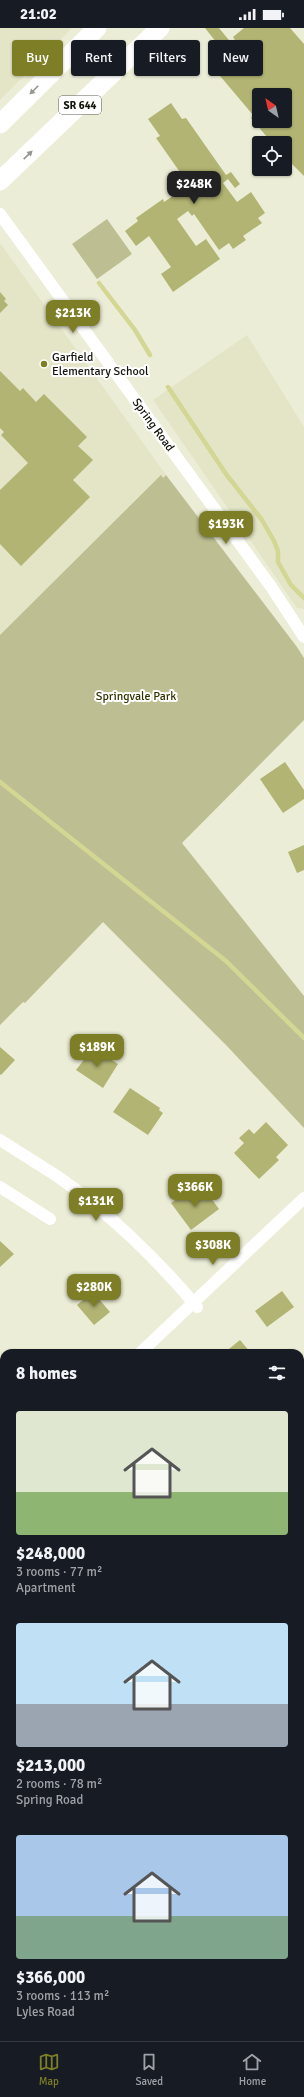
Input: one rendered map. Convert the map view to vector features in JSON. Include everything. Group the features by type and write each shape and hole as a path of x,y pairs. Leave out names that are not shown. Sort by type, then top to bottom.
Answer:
{"main road":[{"path":"0,124 97,28"},
{"name":"SR 644","path":"0,182 160,28"}],"street":[{"name":"Spring Road","path":"0,214 272,588 304,637"},
{"path":"0,1140 57,1176 102,1211 136,1242 195,1304"},
{"path":"0,1187 50,1219"},
{"path":"144,1349 195,1304 304,1198"}],"shaded area":[{"path":"0,28 72,28 60,40 12,40 12,76 24,76 0,100"},
{"name":"Garfield Elementary School","path":"0,243 166,475 0,637"},
{"path":"247,335 304,427 304,609 297,608 153,400"}],"green space":[{"path":"107,219 132,254 97,279 72,244"},
{"name":"Springvale Park","path":"161,475 163,478 166,475 304,658 304,720 182,843 304,996 304,1128 226,1045 103,922 25,1003 23,1002 0,1025 0,635"}],"building":[{"path":"205,28 219,28 229,40 214,40"},
{"path":"244,28 290,28 304,44 304,176 292,164 292,136 266,136 259,128 292,128 292,88 252,88 252,114 220,76 263,76 263,40 235,40 233,37"},
{"path":"171,103 182,119 186,118 226,175 231,172 240,184 235,188 228,179 223,183 237,202 251,192 265,213 258,218 262,223 243,236 246,240 233,249 229,243 219,250 194,214 192,216 188,211 177,219 196,246 206,239 220,259 173,292 161,274 171,267 149,236 136,246 125,231 138,221 136,218 163,199 164,202 189,185 156,138 160,136 148,119"},
{"path":"0,292 6,299 4,301 8,305 0,313"},
{"path":"0,371 20,391 23,388 36,402 44,394 87,437 78,446 93,460 73,480 90,497 21,566 0,544 0,490 28,463 1,435 4,432 0,428"},
{"path":"285,762 304,790 304,799 283,813 260,779"},
{"path":"304,845 304,870 297,873 288,852"},
{"path":"0,1047 15,1060 1,1075 0,1074"},
{"path":"93,1048 118,1064 103,1088 76,1070"},
{"path":"130,1088 160,1108 159,1110 163,1113 148,1135 113,1112"},
{"path":"266,1122 288,1145 276,1157 279,1160 259,1179 234,1153 244,1143 239,1138 249,1129 254,1134"},
{"path":"205,1190 219,1209 191,1230 171,1203 186,1192 192,1200"},
{"path":"0,1241 14,1254 0,1267"},
{"path":"282,1291 294,1307 267,1327 255,1311"},
{"path":"93,1292 110,1312 94,1325 77,1305"},
{"path":"240,1340 248,1349 229,1349"}],"waterway":[{"path":"99,283 135,330 150,355"},
{"path":"168,387 226,474 262,520 278,551 278,562 291,585 304,598"},
{"path":"0,782 226,961 304,1038"}],"place":[{"name":"Garfield Elementary School","path":"44,364"}]}
